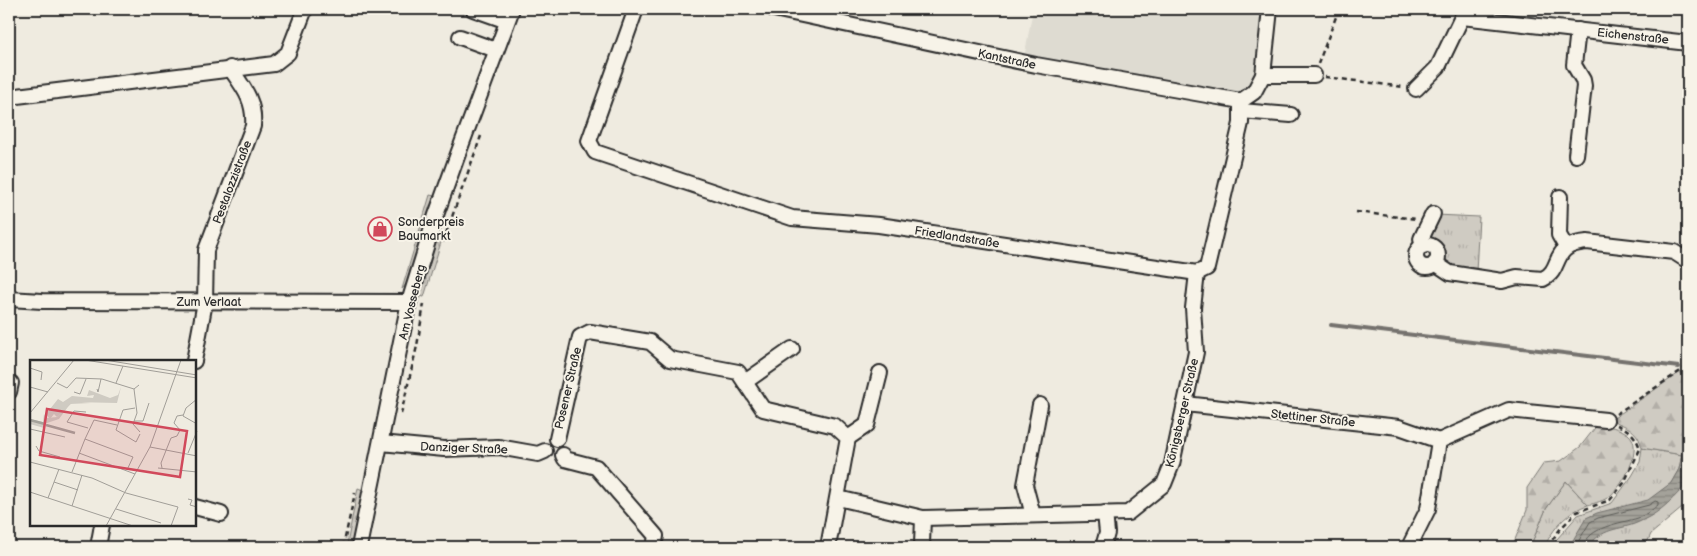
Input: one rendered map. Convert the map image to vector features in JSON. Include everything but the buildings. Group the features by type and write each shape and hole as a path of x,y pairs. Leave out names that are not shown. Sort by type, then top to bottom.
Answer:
{"street":[{"path":"9,97 274,64 288,54 305,9"},
{"path":"473,9 510,15"},
{"name":"Friedlandstraße","path":"636,9 589,141 595,152 792,218 879,225 1197,273"},
{"name":"Kantstraße","path":"774,9 1036,66 1291,116"},
{"path":"1197,273 1207,268 1241,123 1241,106 1254,92 1263,74 1270,9"},
{"name":"Eichenstraße","path":"1416,89 1438,66 1461,13 1578,30 1688,43"},
{"name":"Am Vosseberg","path":"359,547 409,302 451,171 510,15"},
{"path":"1576,154 1584,86 1583,80 1574,65 1578,30"},
{"path":"460,37 496,50"},
{"name":"Pestalozzistraße","path":"194,360 205,302 206,250 253,126 254,112 248,94 230,68"},
{"path":"1263,74 1314,75"},
{"path":"1560,197 1559,236 1566,248"},
{"path":"1431,217 1421,239 1423,246 1418,249 1416,260 1425,267 1435,263 1450,273 1458,275 1502,281 1517,277 1543,279 1551,273 1560,254 1566,248 1575,243 1587,242 1674,252 1688,261"},
{"name":"Königsberger Straße","path":"923,518 1128,513 1164,484 1172,464 1196,352 1193,308 1197,273"},
{"name":"Zum Verlaat","path":"9,299 42,301 409,302"},
{"name":"Posener Straße","path":"557,438 580,337 590,332 650,342 670,359 738,372 763,409 835,426 848,438"},
{"path":"745,382 792,349"},
{"path":"828,547 848,438 867,425 880,373"},
{"path":"9,382 9,392"},
{"name":"Stettiner Straße","path":"1185,404 1399,427 1438,441"},
{"path":"1033,514 1025,484 1040,405"},
{"path":"1409,547 1428,509 1438,441 1509,410 1606,420"},
{"path":"557,438 562,441 565,450 563,455 558,458 552,458 545,451 548,441 557,438"},
{"name":"Danziger Straße","path":"381,442 444,449 499,447 538,454 545,451"},
{"path":"563,455 566,459 596,467 656,536 654,547"},
{"path":"838,498 923,518 922,544 924,547"},
{"path":"196,507 221,514"},
{"path":"1103,547 1107,533 1105,513"},
{"path":"98,547 102,526"}],"path":[{"path":"1339,9 1314,75 1416,89"},
{"path":"441,248 482,130"},
{"path":"1356,212 1431,217"},
{"path":"400,418 426,297"},
{"path":"1606,420 1688,366"},
{"path":"1547,547 1561,528 1578,512 1610,500 1624,483 1634,463 1640,449 1636,438 1628,430 1606,420"}],"shaded area":[{"path":"1033,9 1261,9 1254,74 1249,89 1239,93 1025,53"}],"green space":[{"path":"430,195 434,196 408,282 402,289"},
{"path":"1436,215 1479,217 1476,272 1451,268 1446,260 1442,244 1428,236"},
{"path":"437,237 442,239 424,297 420,296"},
{"path":"1688,372 1688,449 1683,449 1682,455 1642,448 1635,433 1611,420 1679,373"},
{"path":"1598,424 1621,430 1633,440 1633,457 1621,484 1608,498 1588,505 1566,481 1546,509 1530,547 1512,547 1527,510 1527,488 1544,463 1561,461 1580,447"},
{"path":"1642,448 1682,455 1679,469 1671,483 1688,481 1688,503 1651,534 1645,547 1550,547 1578,515 1612,503 1640,462"},
{"path":"1566,481 1588,505 1575,511 1562,521 1556,527 1545,547 1530,547 1546,509"},
{"path":"358,488 363,490 352,541 347,544"}],"water":[{"path":"1683,449 1688,449 1688,482 1667,504 1656,513 1635,524 1601,535 1587,547 1569,547 1586,518 1597,513 1648,500 1671,483 1679,469"}],"waterway":[{"path":"1331,325 1679,367"}],"place":[{"name":"Sonderpreis Baumarkt","path":"380,229"}]}
